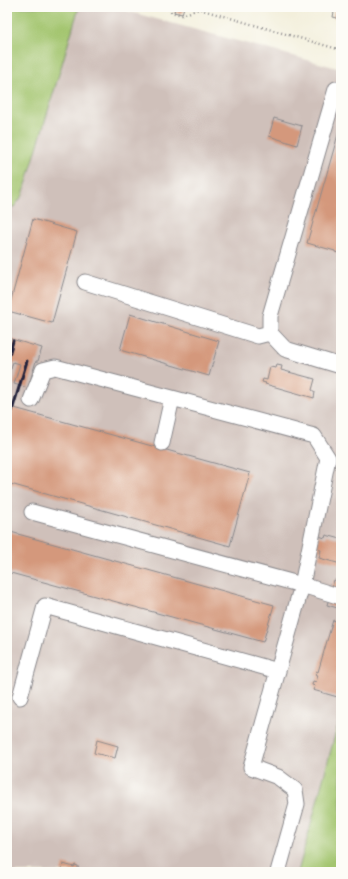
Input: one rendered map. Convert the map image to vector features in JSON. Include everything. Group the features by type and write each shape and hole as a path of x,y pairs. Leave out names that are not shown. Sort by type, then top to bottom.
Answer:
{"lane":[{"path":"336,89 270,316 270,333 285,349 341,366"},
{"path":"85,282 258,336 270,333"},
{"path":"31,400 43,370 55,367 314,436 328,458 302,585 251,767 278,777 294,790 297,804 278,872"},
{"path":"162,443 172,398"},
{"path":"32,512 302,585 341,597"},
{"path":"20,697 45,606 278,671"}],"path":[{"path":"170,7 171,12 182,15 199,9 341,50"}],"shaded area":[{"path":"79,7 112,7 341,69 341,713 298,872 7,872 7,207 14,207 23,195"}],"green space":[{"path":"7,7 79,7 23,195 14,207 7,207"},
{"path":"341,713 341,872 298,872"}],"building":[{"path":"175,7 184,7 182,14 174,12"},
{"path":"335,7 341,7 341,19 333,17"},
{"path":"274,118 302,126 297,145 269,136"},
{"path":"339,131 341,131 341,254 307,243"},
{"path":"33,219 77,232 52,323 8,311"},
{"path":"130,314 219,341 209,376 120,350"},
{"path":"8,338 42,348 38,361 36,361 28,388 14,384 20,364 13,362 11,369 7,368"},
{"path":"277,365 282,366 281,370 315,379 312,390 315,392 314,398 262,382 263,379 267,380 270,367 276,368"},
{"path":"7,406 250,473 230,546 7,483"},
{"path":"341,432 341,444 337,443"},
{"path":"7,531 274,605 263,642 7,572"},
{"path":"326,535 341,539 341,564 319,558 321,550 316,549 319,536 325,538"},
{"path":"334,580 341,582 341,609 327,605"},
{"path":"333,620 341,623 341,698 313,690 315,686 312,685 313,681 316,682 318,675 315,675 316,671 318,672"},
{"path":"97,740 118,746 115,758 94,753"},
{"path":"63,864 74,867 75,865 78,866 80,869 79,872 61,872"}],"railway":[{"path":"7,362 13,341"},
{"path":"7,427 27,361"}]}
